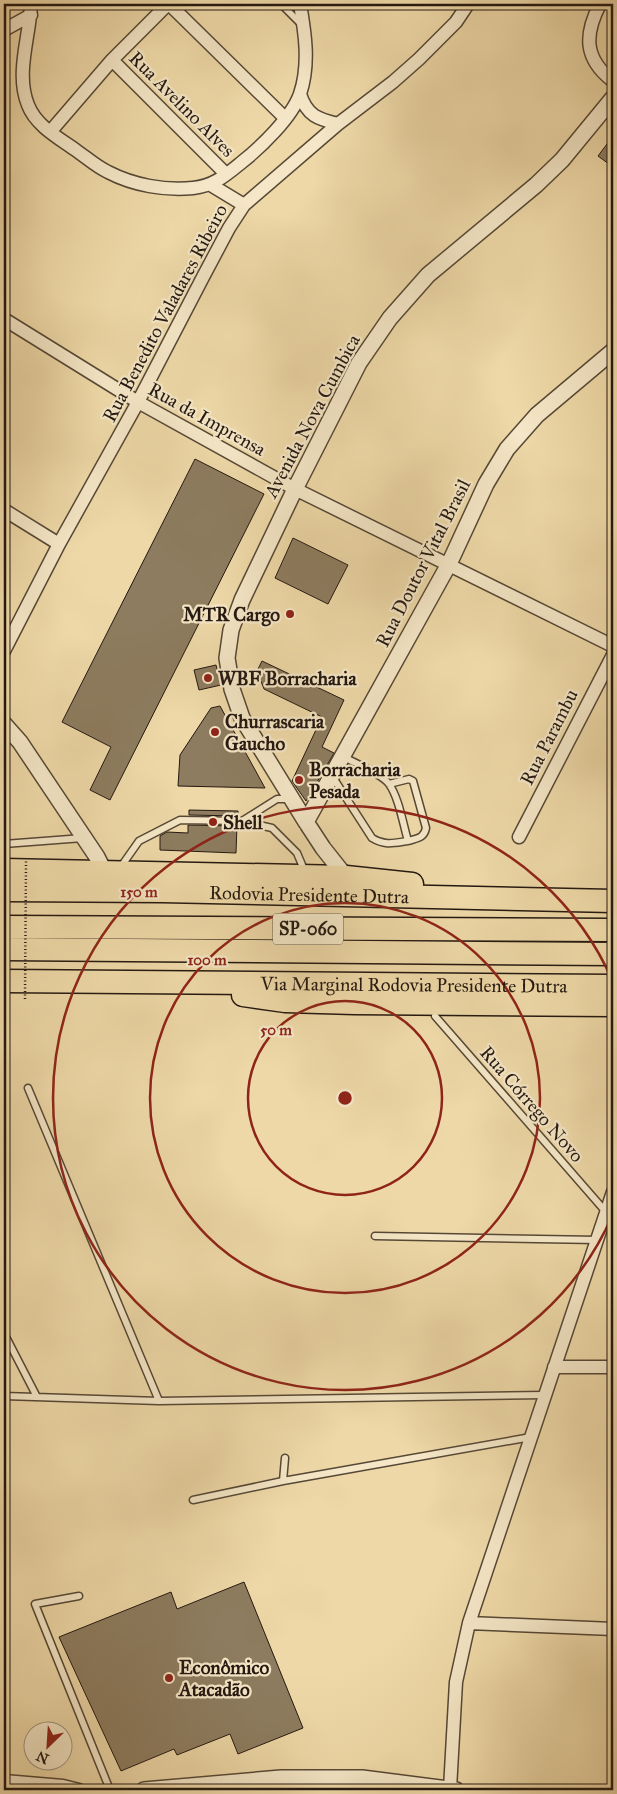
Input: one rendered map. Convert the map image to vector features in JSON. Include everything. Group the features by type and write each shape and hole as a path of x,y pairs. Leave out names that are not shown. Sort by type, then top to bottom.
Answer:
{"highway":[{"path":"4,870 346,876 495,891 510,900"},
{"name":"Rodovia Presidente Dutra","path":"4,890 162,891 613,901"},
{"name":"Rodovia Presidente Dutra","path":"4,928 613,930"},
{"name":"SP-060","path":"4,949 613,954"},
{"path":"36,950 73,957 613,974"},
{"name":"Via Marginal Rodovia Presidente Dutra","path":"4,980 613,986"},
{"path":"188,983 253,997 285,1001 355,1004 613,1005"}],"street":[{"path":"50,132 112,60 169,4 286,118"},
{"path":"31,10 24,63 24,90 28,106 38,121 50,132 107,172 133,182 166,189 211,185 257,150 286,118 300,94 304,74 306,48 300,4"},
{"name":"Rua Benedito Valadares Ribeiro","path":"4,651 138,402 211,261 244,205 338,124 393,82 436,44 456,22 468,4"},
{"path":"600,4 592,25 590,48 594,61 601,72 613,80"},
{"path":"4,30 31,10"},
{"name":"Rua Avelino Alves","path":"112,60 226,174"},
{"path":"300,94 304,106 313,116 338,124"},
{"name":"Avenida Nova Cumbica","path":"306,822 242,718 232,689 227,658 231,630 242,600 359,363 390,318 428,275 536,185 562,160 613,98"},
{"path":"211,185 244,205"},
{"name":"Rua da Imprensa","path":"4,319 138,402 296,489 613,646"},
{"name":"Rua Doutor Vital Brasil","path":"306,822 449,564 486,484 506,449 537,415 613,352"},
{"path":"4,510 60,544"},
{"name":"Rua Parambu","path":"519,837 613,655"},
{"path":"4,724 20,742 97,857 111,873"},
{"path":"306,822 323,848 346,876"},
{"path":"311,876 322,862 323,848"},
{"path":"144,1790 278,1784 361,1784 453,1790 456,1682 469,1622 554,1367 604,1231 606,1212 613,1192"},
{"path":"554,1367 613,1367"},
{"path":"469,1622 612,1627"},
{"path":"4,1780 63,1786 79,1790"}],"lane":[{"path":"281,4 304,27"},
{"path":"342,756 389,784 408,841"},
{"path":"331,775 372,838 388,844 422,837 426,828 413,781 409,779 389,784"},
{"path":"242,822 277,799 291,799"},
{"path":"111,873 139,841 180,820 242,822 272,828 297,853 311,876"},
{"path":"4,844 84,838"},
{"name":"Rua Córrego Novo","path":"434,1016 606,1212"},
{"path":"28,1088 159,1401"},
{"path":"375,1236 493,1237 604,1231"},
{"path":"4,1334 37,1397"},
{"path":"4,1396 159,1401 545,1395"},
{"path":"193,1500 283,1481 531,1437"},
{"path":"283,1481 285,1458"},
{"path":"79,1596 35,1604 110,1790"}],"path":[{"path":"25,999 26,861"}],"building":[{"path":"613,136 613,167 598,156"},
{"path":"195,459 264,494 110,800 90,790 111,747 62,722"},
{"path":"293,538 348,565 328,604 275,578"},
{"path":"262,661 344,700 322,747 334,753 306,801 292,781 322,717 264,689 257,671"},
{"name":"WBF Borracharia","path":"216,665 221,685 199,690 194,670"},
{"name":"Churrascaria Gaucho","path":"220,706 265,788 178,786 180,755 211,708"},
{"path":"189,810 238,811 238,816 189,815"},
{"name":"Shell","path":"188,825 237,826 236,853 160,850 160,836 167,832 188,833"},
{"path":"244,1582 303,1728 238,1754 230,1734 177,1755 174,1749 121,1771 59,1637 171,1592 177,1609"}],"place":[{"name":"MTR Cargo","path":"290,614"},
{"name":"WBF Borracharia","path":"208,678"},
{"name":"Churrascaria Gaucho","path":"215,732"},
{"name":"Borracharia Pesada","path":"299,780"},
{"name":"Shell","path":"213,822"},
{"name":"Econômico Atacadão","path":"169,1678"}]}
